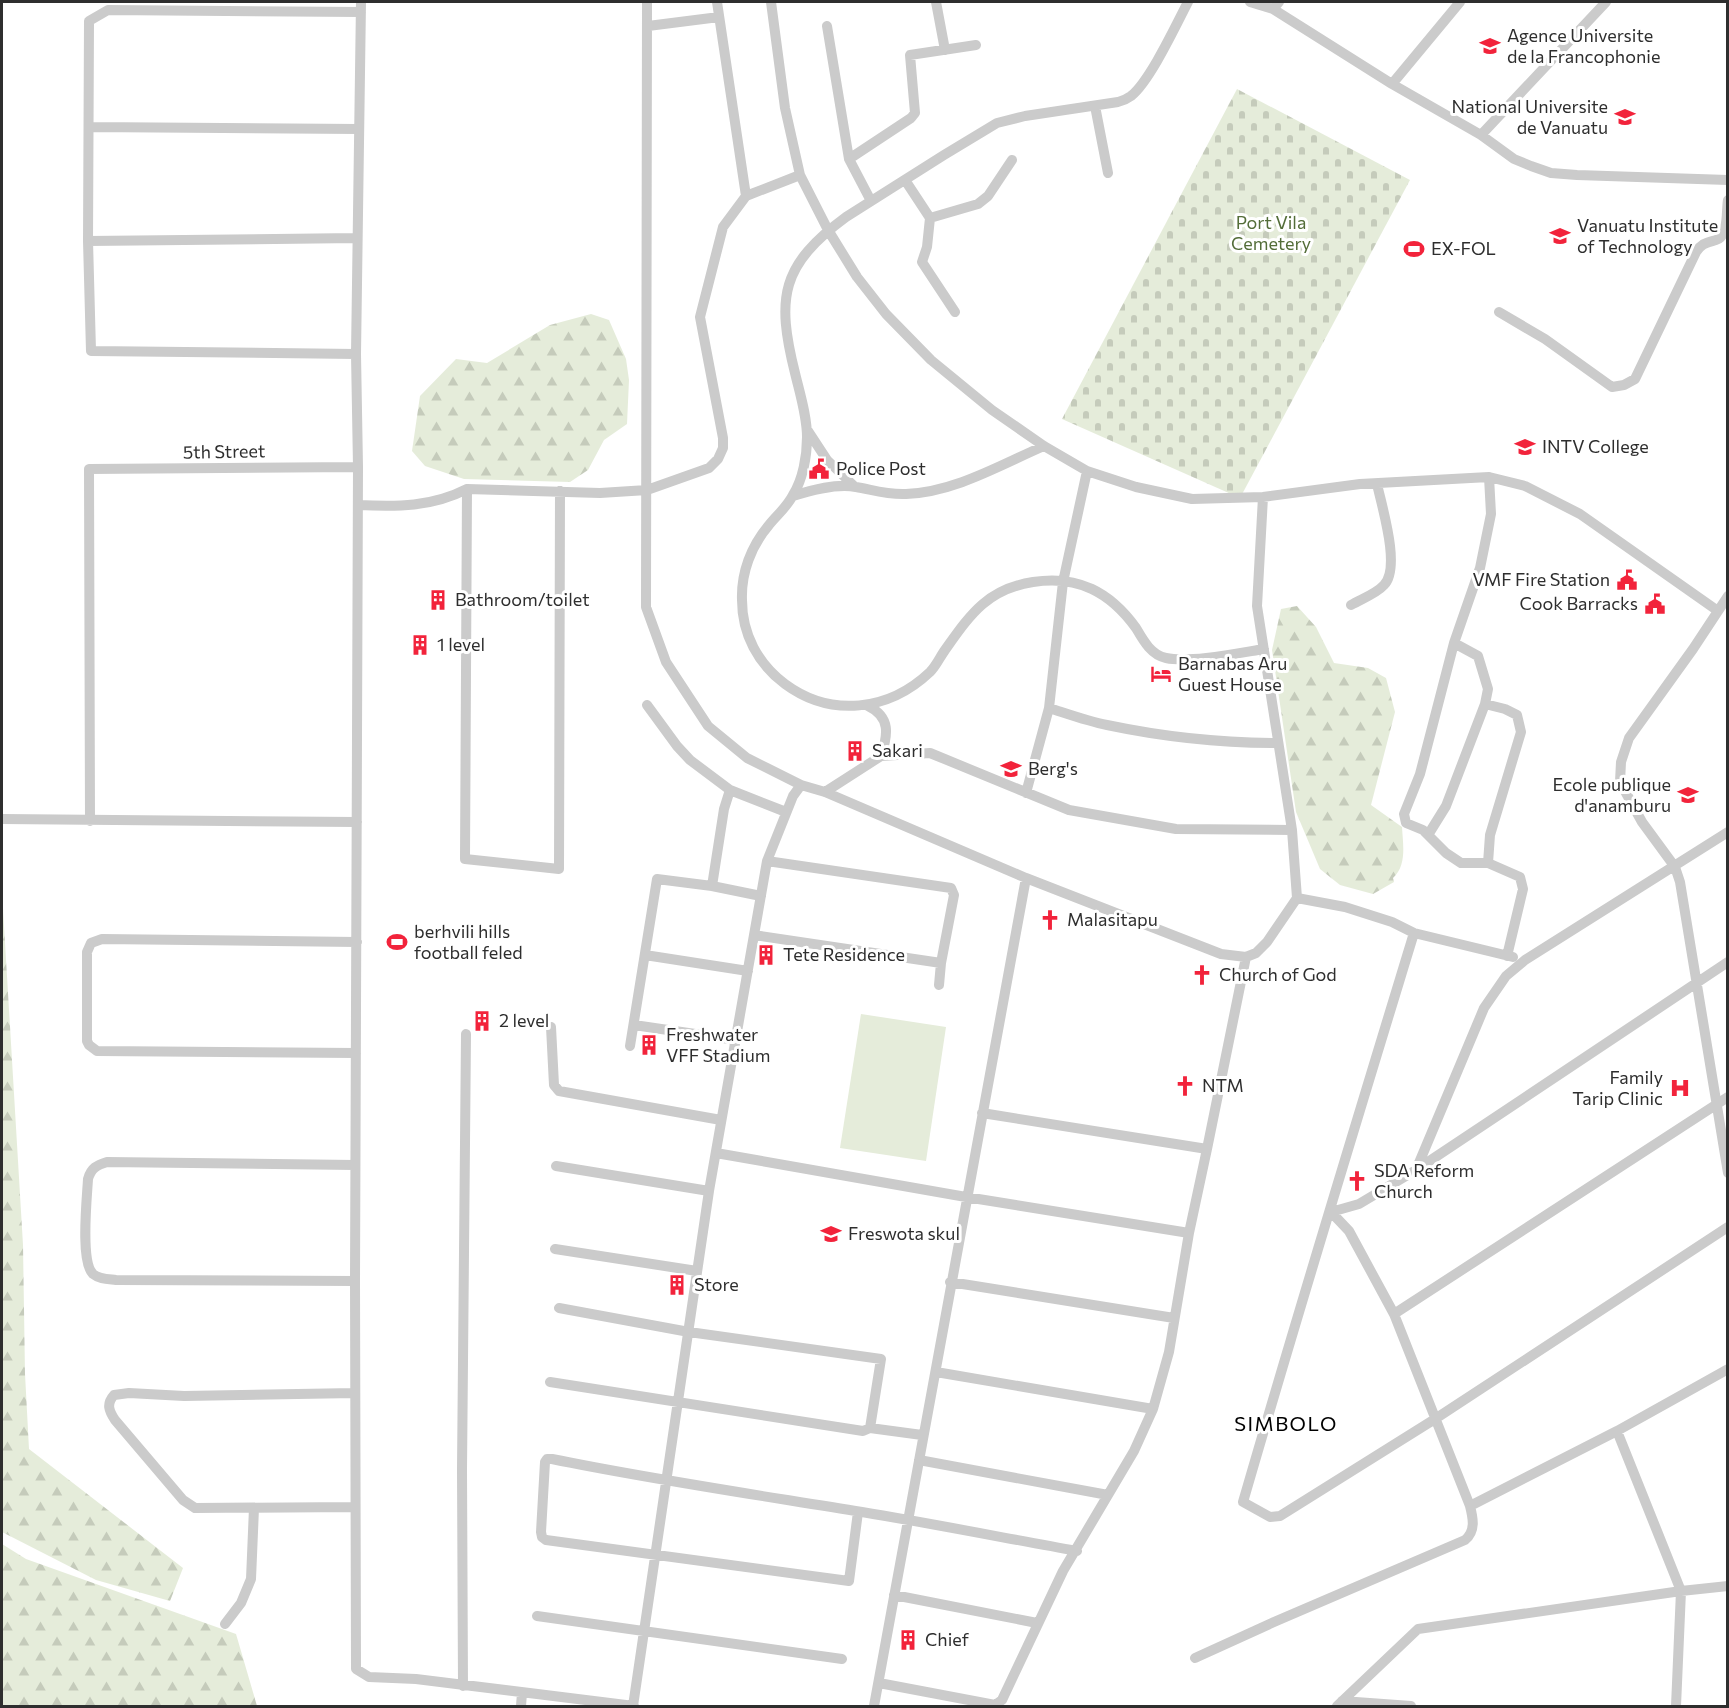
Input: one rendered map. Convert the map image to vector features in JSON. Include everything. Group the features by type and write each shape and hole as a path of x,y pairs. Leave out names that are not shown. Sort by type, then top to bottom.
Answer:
{"street":[{"path":"647,2 646,607 666,662 708,726 747,758 801,784 825,792 1026,878 1221,954 1246,957 1256,953 1267,942 1297,898 1292,830 1257,606 1263,496"},
{"path":"717,2 746,196"},
{"path":"771,2 785,108 801,175 828,231 856,277 886,314 931,360 992,410 1044,446 1087,471 1137,487 1192,499 1263,496 1360,484 1489,477 1525,486 1580,514 1718,611"},
{"path":"936,2 945,50"},
{"path":"854,486 827,460 807,428 789,351 785,323 786,294 792,272 828,231 944,154 997,123 1025,116 1124,100 1138,89 1188,2"},
{"path":"1251,2 1276,5 1392,84 1481,135 1514,159 1551,173 1728,180"},
{"path":"1392,84 1460,2"},
{"path":"1481,135 1606,2"},
{"path":"356,354 92,351 88,241 89,21 108,10 361,7 356,354 358,506 354,1507 357,1670 369,1677 416,1679 596,1704 634,1706 709,1191 767,861 786,812 801,784"},
{"path":"648,26 720,17"},
{"path":"827,26 849,159 871,201"},
{"path":"849,159 911,118 915,113 910,55 976,45"},
{"path":"1095,106 1108,173"},
{"path":"89,127 359,129"},
{"path":"930,218 978,204 988,196 1012,160"},
{"path":"358,506 402,507 450,498 468,489 600,493 647,490 709,468 718,459 723,448 723,438 700,317 723,227 746,196 801,175"},
{"path":"905,180 930,218 927,246 922,262 955,312"},
{"path":"1499,312 1545,339 1612,387 1628,384 1635,379 1696,252 1702,244 1716,240 1723,234 1728,200"},
{"path":"88,241 357,238"},
{"path":"807,428 802,471 793,496 762,533 747,563 741,587 742,614 749,639 762,662 774,675 803,695 834,705 868,706 878,711 885,726 886,736 881,756"},
{"path":"793,496 809,491 854,486 890,494 924,492 962,482 1044,446"},
{"name":"5th Street","path":"90,821 89,469 358,467"},
{"path":"1026,793 1049,708 1063,582 1087,471"},
{"path":"1489,477 1491,514 1480,568 1454,643 1420,774 1404,814 1406,823 1423,830 1446,853 1461,862 1488,863 1520,877 1522,889 1507,956"},
{"path":"1351,605 1383,586 1391,576 1392,563 1377,484"},
{"path":"468,489 465,859 559,868 560,491"},
{"path":"868,706 907,689 932,670 965,621 979,605 1020,584 1048,581 1088,586 1117,605 1151,650 1167,658 1184,659 1229,655 1264,649"},
{"path":"1728,596 1629,738 1621,762 1620,782 1641,822 1675,867 1684,898 1728,1173"},
{"path":"1428,835 1446,806 1485,704 1488,689 1478,656 1454,643"},
{"path":"1485,704 1517,715 1521,732 1490,835 1488,863"},
{"path":"647,705 690,760 730,790 786,812"},
{"path":"1049,708 1104,725 1171,737 1235,743 1278,743"},
{"path":"825,792 881,756 930,753 1069,810 1176,828 1292,830"},
{"path":"712,886 724,808 730,790"},
{"path":"2,819 357,822"},
{"path":"1416,1170 1484,1008 1506,976 1525,960 1728,832"},
{"path":"767,861 951,888 954,895 939,985"},
{"path":"874,1707 922,1434 936,1372 950,1282 1026,878"},
{"path":"630,1046 657,879 712,886 761,896"},
{"path":"1297,898 1345,907 1392,922 1414,933 1525,960"},
{"path":"1414,933 1243,1502 1270,1517 1280,1516 1435,1419 1728,1227"},
{"path":"754,935 941,963"},
{"path":"356,1053 97,1051 87,1041 87,952 92,944 102,939 357,942"},
{"path":"645,955 748,970"},
{"path":"879,1683 999,1704 1064,1571 1134,1451 1153,1409 1169,1352 1189,1233 1246,957"},
{"path":"1330,1212 1359,1204 1416,1170 1696,981 1728,962"},
{"path":"634,1025 736,1040"},
{"path":"551,1027 554,1085 559,1091 722,1119"},
{"path":"464,1686 462,1470 466,1034"},
{"path":"1394,1314 1728,1097"},
{"path":"982,1113 1207,1149"},
{"path":"716,1153 1189,1233"},
{"path":"354,1281 116,1280 101,1278 93,1274 85,1259 88,1179 90,1172 100,1164 119,1162 355,1165"},
{"path":"556,1166 709,1191"},
{"path":"1196,1658 1468,1538 1472,1532 1473,1520 1470,1506 1394,1314 1349,1231 1330,1212"},
{"path":"555,1249 698,1270"},
{"path":"950,1282 1174,1318"},
{"path":"559,1308 689,1332 880,1359 870,1428"},
{"path":"1470,1506 1617,1431 1728,1369"},
{"path":"936,1372 1153,1409"},
{"path":"550,1382 863,1431 870,1428 922,1434"},
{"path":"354,1507 195,1508 183,1500 109,1410 114,1395 129,1393 184,1396 355,1393"},
{"path":"1617,1431 1681,1591 1676,1707"},
{"path":"858,1512 849,1581 546,1539 542,1537 541,1532 545,1462 547,1459 552,1459 666,1482 858,1512 907,1520 1077,1551"},
{"path":"919,1460 1108,1495"},
{"path":"225,1624 241,1603 251,1579 254,1508"},
{"path":"1340,1704 1418,1629 1728,1586"},
{"path":"894,1595 1037,1623"},
{"path":"537,1616 842,1659"},
{"path":"521,1707 522,1693"},
{"path":"1340,1704 1411,1707"}],"green space":[{"name":"Port Vila Cemetery","path":"1237,89 1410,180 1240,498 1062,419"},
{"path":"591,314 609,320 626,359 629,380 627,424 604,440 588,470 570,482 464,479 425,466 412,451 420,396 456,359 487,363 550,325"},
{"path":"1297,606 1316,627 1334,663 1368,668 1386,678 1395,712 1371,805 1402,827 1403,854 1400,867 1393,878 1394,882 1373,894 1340,885 1320,869 1296,812 1272,650 1281,609"},
{"path":"2,892 23,1245 29,1449 183,1568 170,1601 96,1580 2,1532"},
{"path":"861,1014 946,1027 926,1161 840,1148"},
{"path":"2,1544 26,1559 236,1634 257,1706 2,1706"}],"place":[{"name":"Agence Universite de la Francophonie","path":"1490,46"},
{"name":"National Universite de Vanuatu","path":"1625,117"},
{"name":"Vanuatu Institute of Technology","path":"1560,236"},
{"name":"EX-FOL","path":"1414,249"},
{"name":"INTV College","path":"1525,447"},
{"name":"Police Post","path":"819,469"},
{"name":"VMF Fire Station","path":"1627,580"},
{"name":"Bathroom/toilet","path":"438,600"},
{"name":"Cook Barracks","path":"1655,604"},
{"name":"1 level","path":"420,645"},
{"name":"Barnabas Aru Guest House","path":"1161,674"},
{"name":"Sakari","path":"855,751"},
{"name":"Berg's","path":"1011,769"},
{"name":"Ecole publique d'anamburu","path":"1688,795"},
{"name":"Malasitapu","path":"1050,920"},
{"name":"berhvili hills football feled","path":"397,942"},
{"name":"Tete Residence","path":"766,955"},
{"name":"Church of God","path":"1202,975"},
{"name":"2 level","path":"482,1021"},
{"name":"Freshwater VFF Stadium","path":"649,1045"},
{"name":"NTM","path":"1185,1086"},
{"name":"Family Tarip Clinic","path":"1680,1088"},
{"name":"SDA Reform Church","path":"1357,1181"},
{"name":"Freswota skul","path":"831,1234"},
{"name":"Store","path":"677,1285"},
{"name":"Chief","path":"908,1640"}],"district":[{"name":"SIMBOLO","path":"1286,1424"}]}
